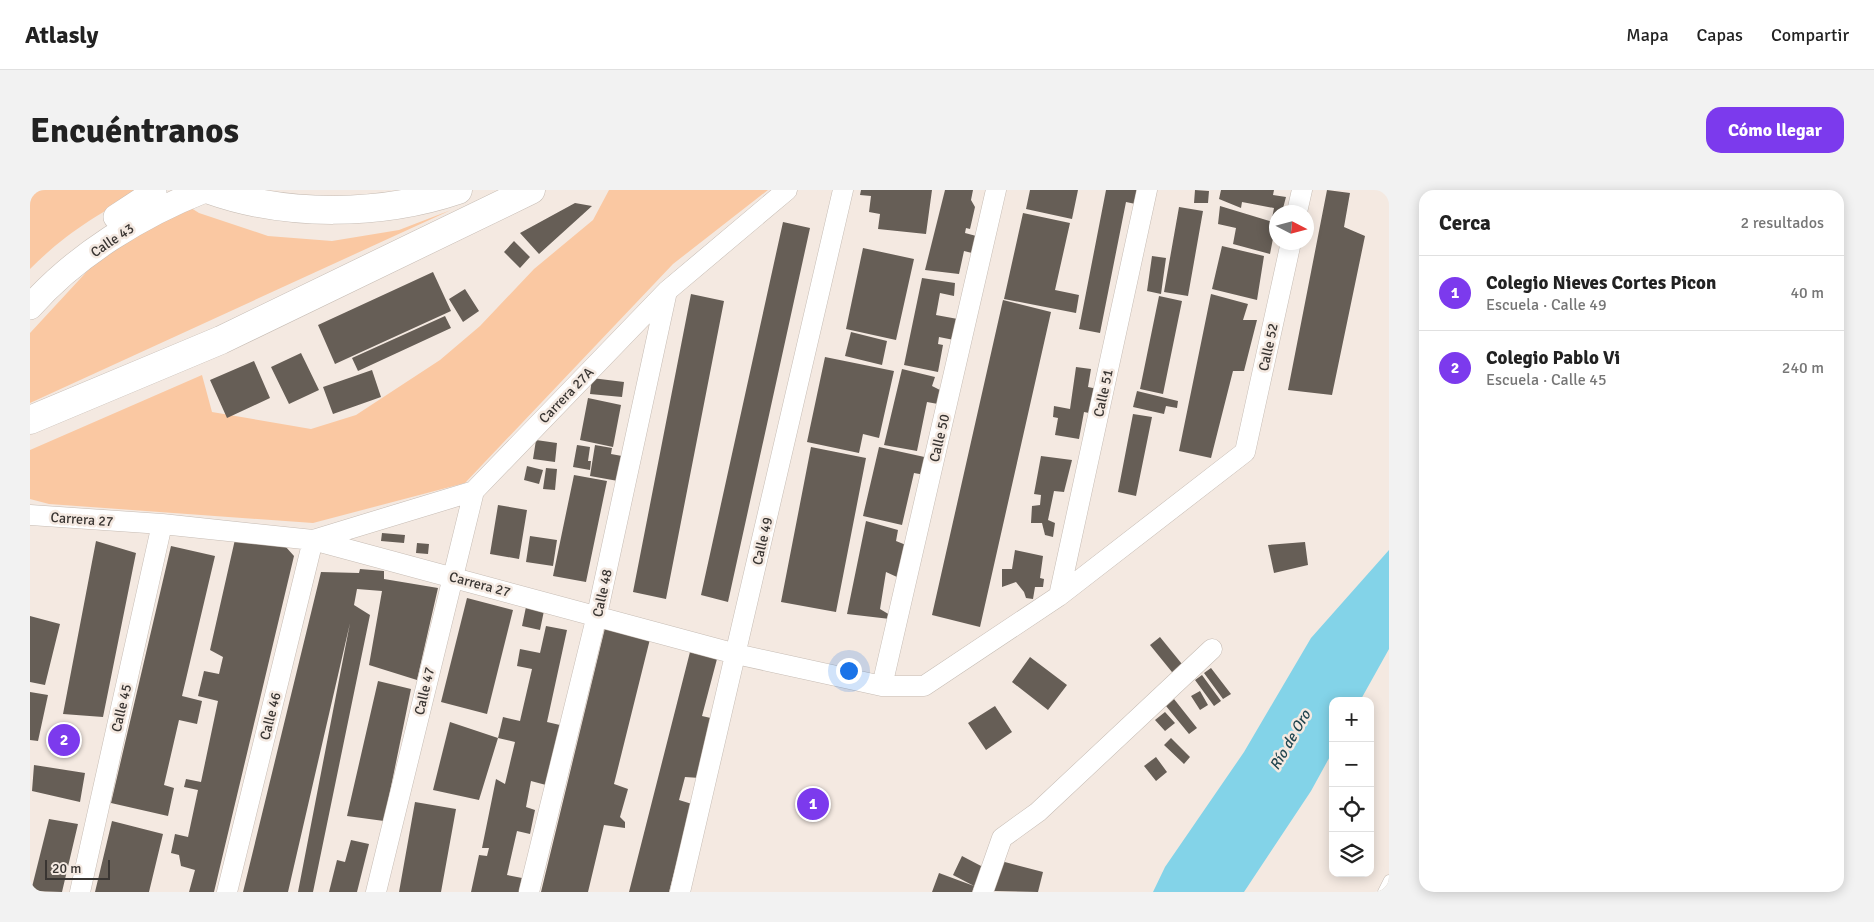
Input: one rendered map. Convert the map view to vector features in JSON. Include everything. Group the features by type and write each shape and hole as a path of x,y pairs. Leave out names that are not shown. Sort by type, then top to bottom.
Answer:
{"highway":[{"path":"210,190 236,198 288,206 340,209 392,205 458,190"},
{"path":"30,420 221,340 531,190"}],"street":[{"name":"Calle 43","path":"30,307 77,264 122,231 172,203 205,190"},
{"name":"Carrera 27A","path":"313,540 474,490 667,291 787,190"},
{"name":"Calle 49","path":"680,892 843,190"},
{"name":"Calle 50","path":"882,686 996,190"},
{"name":"Calle 51","path":"1059,596 1148,190"},
{"path":"1299,205 1302,190"},
{"name":"Calle 43","path":"30,290 78,246 111,220 154,192"},
{"name":"Calle 52","path":"1059,596 1246,452 1289,250"},
{"name":"Calle 48","path":"529,892 597,615 667,291"},
{"name":"Calle 47","path":"376,892 474,490"},
{"name":"Carrera 27","path":"30,515 162,524 313,540 736,654 882,686 924,686 1059,596"},
{"name":"Calle 45","path":"80,892 162,524"},
{"name":"Calle 46","path":"227,892 313,540"},
{"path":"984,892 1002,838 1038,812 1212,649"}],"lane":[{"path":"1383,892 1389,880"}],"shaded area":[{"path":"30,190 141,190 82,225 43,256 30,269"},
{"path":"609,190 768,190 673,264 465,483 313,523 49,504 30,499 30,450 202,375 212,412 311,429 356,415 440,360 480,326 534,269 593,220"},
{"path":"188,206 199,213 268,236 332,241 399,230 451,210 30,403 30,333 92,266 150,225"}],"water":[{"name":"Río de Oro","path":"1389,550 1389,649 1362,697 1329,697 1329,758 1311,791 1244,892 1153,892 1165,867 1244,752 1311,638"}],"building":[{"path":"861,190 932,190 926,234 878,229 880,214 869,212 871,196 860,195"},
{"path":"945,190 973,190 971,200 975,207 970,229 966,228 965,233 980,237 976,254 964,251 959,274 925,270"},
{"path":"1030,190 1078,190 1072,219 1026,209"},
{"path":"1106,190 1149,190 1145,206 1126,202 1100,333 1079,329"},
{"path":"1195,190 1209,191 1208,203 1194,203"},
{"path":"1221,190 1274,190 1273,195 1286,197 1284,205 1269,205 1269,207 1242,202 1241,208 1219,199"},
{"path":"1327,190 1350,193 1344,227 1365,236 1332,395 1288,390"},
{"path":"575,203 592,206 539,254 520,233"},
{"path":"1220,206 1269,221 1270,254 1233,244 1236,228 1218,224"},
{"path":"1179,207 1203,211 1188,296 1164,292"},
{"path":"1023,213 1070,223 1055,290 1079,295 1076,313 1004,299"},
{"path":"783,222 810,228 728,602 701,595"},
{"path":"514,241 530,257 520,268 504,252"},
{"path":"1222,246 1264,256 1257,300 1212,289"},
{"path":"863,248 914,259 896,340 846,329"},
{"path":"1152,256 1166,258 1161,294 1147,291"},
{"path":"433,272 451,311 335,364 318,325"},
{"path":"922,278 955,283 954,296 940,293 936,315 963,320 959,341 939,337 938,344 943,345 938,372 904,365"},
{"path":"465,289 479,311 463,322 449,299"},
{"path":"691,294 724,301 666,599 633,592"},
{"path":"1211,294 1248,304 1243,320 1257,320 1244,371 1233,371 1211,458 1179,451"},
{"path":"1159,296 1182,301 1163,394 1140,389"},
{"path":"1003,300 1051,312 980,627 932,615"},
{"path":"445,316 451,328 358,371 352,358"},
{"path":"851,332 887,341 882,365 845,356"},
{"path":"301,353 319,390 289,404 271,367"},
{"path":"825,357 894,371 879,438 863,434 859,453 807,442"},
{"path":"254,361 270,398 227,418 210,380"},
{"path":"1076,367 1091,369 1088,387 1098,389 1094,414 1084,412 1079,439 1055,435 1058,418 1053,417 1054,406 1070,409"},
{"path":"902,369 935,377 932,386 942,391 938,404 927,402 917,451 884,445"},
{"path":"372,370 381,397 333,414 323,387"},
{"path":"592,378 624,382 622,397 590,394"},
{"path":"1137,391 1178,401 1177,408 1166,406 1164,414 1133,407"},
{"path":"588,398 621,405 613,447 580,440"},
{"path":"1133,414 1152,417 1136,496 1118,492"},
{"path":"536,440 557,443 555,462 533,459"},
{"path":"577,445 590,447 588,461 591,461 590,470 573,467"},
{"path":"595,445 612,448 611,454 622,456 618,481 590,476"},
{"path":"811,447 866,458 836,612 781,602"},
{"path":"879,447 929,458 925,475 914,473 902,525 863,516"},
{"path":"1041,456 1072,460 1064,492 1054,491 1048,520 1055,523 1053,537 1045,535 1042,523 1031,523 1032,506 1040,505 1041,495 1034,494"},
{"path":"527,466 543,470 539,484 524,480"},
{"path":"546,468 557,469 555,490 543,489"},
{"path":"574,475 607,481 586,582 553,576"},
{"path":"498,505 527,510 519,559 490,554"},
{"path":"866,521 898,530 896,541 906,545 897,577 886,572 880,609 890,615 890,619 847,614"},
{"path":"382,533 405,535 404,543 381,541"},
{"path":"236,535 285,546 294,556 214,892 189,892 195,870 181,866 179,855 171,853 175,834 188,837 198,790 184,787 186,779 201,782 218,701 198,696 204,671 219,674 223,657 210,650"},
{"path":"530,536 557,540 553,566 526,562"},
{"path":"96,541 136,553 103,717 63,714"},
{"path":"1305,542 1308,565 1274,573 1268,545"},
{"path":"417,543 429,544 428,554 416,553"},
{"path":"171,546 215,556 182,696 202,701 197,724 179,720 164,785 174,788 168,816 111,803"},
{"path":"1015,550 1043,556 1040,578 1044,579 1043,587 1035,587 1033,599 1026,598 1016,582 1002,587 1002,569 1012,569"},
{"path":"360,569 384,571 384,579 438,588 417,680 369,665 382,591 357,589 354,605 370,615 313,892 298,892 350,623 288,892 243,892 321,572 359,573"},
{"path":"467,598 513,610 487,714 441,702"},
{"path":"527,602 545,606 540,630 522,626"},
{"path":"30,616 60,624 45,685 30,682"},
{"path":"546,626 567,630 547,722 560,725 546,785 531,781 526,807 535,810 530,834 517,831 507,875 522,878 519,892 471,892 479,855 487,856 489,848 482,848 496,779 505,784 515,742 498,738 503,717 520,721 532,669 517,666 520,649 540,653"},
{"path":"605,628 650,639 614,784 628,789 620,817 625,822 625,828 604,825 588,892 541,892"},
{"path":"1160,637 1186,669 1176,677 1150,645"},
{"path":"690,652 717,659 702,716 715,719 700,778 685,777 679,800 692,804 669,892 629,892"},
{"path":"1030,657 1067,685 1048,710 1012,682"},
{"path":"1211,668 1231,694 1223,699 1204,673"},
{"path":"1202,675 1221,701 1214,706 1195,680"},
{"path":"378,681 411,689 384,821 347,816"},
{"path":"1200,691 1208,705 1200,710 1191,696"},
{"path":"30,692 48,695 38,741 30,740"},
{"path":"1174,699 1197,728 1189,734 1166,706"},
{"path":"995,706 1012,732 986,750 968,723"},
{"path":"1165,712 1175,723 1165,731 1155,720"},
{"path":"450,722 498,738 479,800 433,790"},
{"path":"1171,738 1190,757 1184,764 1164,745"},
{"path":"1156,757 1167,772 1156,781 1144,766"},
{"path":"34,765 85,773 80,802 32,791"},
{"path":"415,802 456,809 441,892 399,892"},
{"path":"49,819 78,824 62,892 31,891"},
{"path":"112,821 163,834 149,892 95,892"},
{"path":"351,840 369,844 357,892 329,892 337,860 345,862"},
{"path":"962,856 983,867 972,892 932,892 939,873 974,886 953,875"},
{"path":"1001,861 1043,872 1038,892 994,891"}],"place":[{"name":"Colegio Pablo Vi","path":"64,740"},
{"name":"Colegio Nieves Cortes Picon","path":"813,804"}]}
